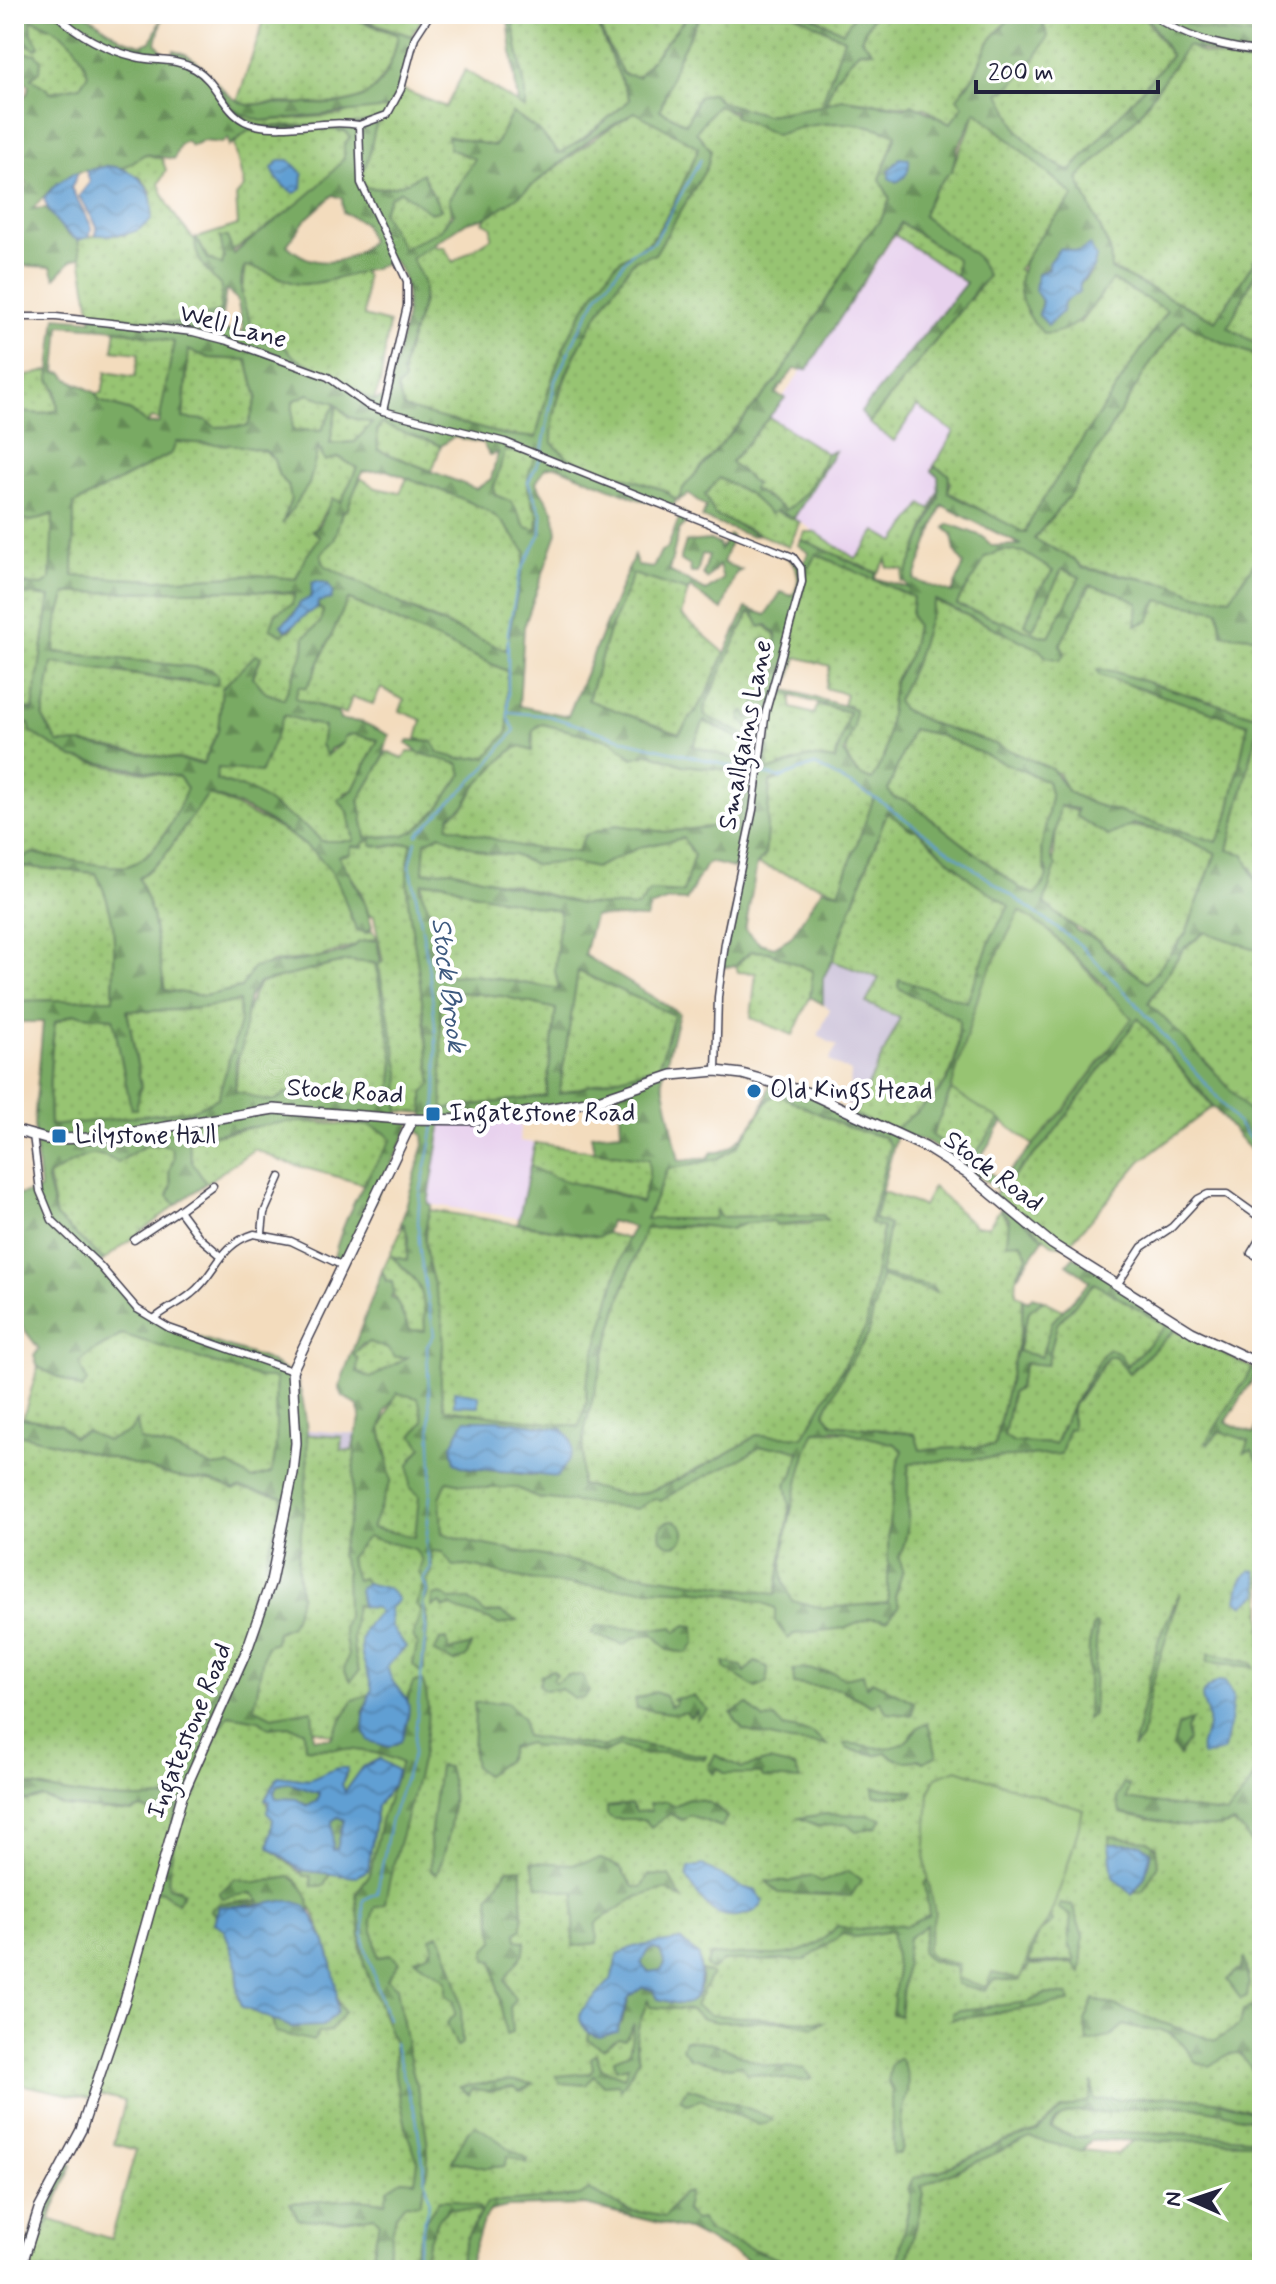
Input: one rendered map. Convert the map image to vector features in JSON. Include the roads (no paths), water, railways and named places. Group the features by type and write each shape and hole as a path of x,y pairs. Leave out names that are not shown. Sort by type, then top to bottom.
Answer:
{"main road":[{"name":"Stock Road","path":"14,1130 56,1140 99,1138 274,1109 413,1119 496,1118 598,1100 672,1075 716,1071 778,1082 809,1093 925,1147 968,1174 1052,1244 1192,1332 1262,1365"},
{"name":"Ingatestone Road","path":"20,2270 39,2209 73,2149 125,2000 182,1796 247,1650 271,1581 285,1525 296,1443 292,1371 413,1119"}],"street":[{"path":"56,14 94,42 136,57 175,61 197,70 240,120 258,126 334,122 359,125 387,115 401,89 415,37 430,14"},
{"path":"1151,14 1173,30 1216,44 1262,52"},
{"path":"359,125 361,183 407,281 407,306 383,411"},
{"name":"Well Lane","path":"14,317 85,320 216,338 328,377 367,405 383,411"},
{"name":"Smallgains Lane","path":"383,411 543,456 784,552 801,568 802,582 766,711 757,776 725,943 718,997 716,1071"},
{"path":"33,1135 40,1191 52,1220 100,1266 137,1309 154,1319 292,1371"},
{"path":"262,1233 264,1213 280,1177"},
{"path":"134,1240 213,1185"},
{"path":"1117,1285 1142,1247 1172,1227 1198,1199 1208,1194 1227,1194 1262,1219"},
{"path":"179,1210 199,1237 219,1254"},
{"path":"154,1319 171,1304 191,1295 215,1266 219,1254 244,1237 262,1233 291,1241 343,1266"},
{"path":"1251,1253 1262,1235"}],"water":[{"path":"900,158 909,159 909,167 905,176 896,182 889,178 889,171"},
{"path":"280,160 289,160 303,174 302,189 295,193 278,180 272,168"},
{"path":"107,166 128,171 148,190 151,220 139,230 126,234 96,235 97,226 79,196 90,182 86,171"},
{"path":"78,173 71,188 92,227 89,237 78,240 57,222 44,198 55,185"},
{"path":"1090,245 1096,257 1094,267 1080,283 1079,292 1064,302 1062,312 1048,325 1039,315 1042,301 1035,290 1037,274 1049,269 1049,262 1060,248 1079,252"},
{"path":"312,583 328,584 333,592 331,599 318,602 317,608 286,630 281,625 294,614 300,603 311,597"},
{"path":"454,1391 479,1395 479,1406 454,1405"},
{"path":"465,1420 498,1420 562,1429 571,1441 572,1453 557,1477 463,1467 455,1463 452,1445"},
{"path":"1251,1570 1256,1571 1259,1594 1244,1605 1237,1601 1238,1592 1242,1580"},
{"path":"367,1583 386,1588 398,1600 390,1608 391,1627 406,1647 387,1666 391,1678 408,1702 409,1711 401,1741 389,1747 369,1741 364,1728 364,1715 372,1689 362,1657 361,1640 379,1612 376,1608 362,1607 359,1588"},
{"path":"1219,1681 1225,1682 1233,1696 1227,1741 1223,1751 1203,1757 1201,1744 1208,1718 1202,1696 1209,1686"},
{"path":"380,1759 397,1771 393,1785 377,1806 368,1870 355,1877 300,1870 269,1847 273,1819 267,1813 269,1801 265,1800 278,1776 309,1780 337,1768 348,1768 342,1784 345,1792 363,1767","holes":["288,1783 319,1793 317,1801 308,1806 296,1799 276,1798 277,1785","338,1817 344,1820 337,1849 333,1850 332,1821"]},
{"path":"1109,1844 1141,1844 1151,1852 1145,1876 1132,1894 1113,1877"},
{"path":"703,1865 745,1889 755,1890 764,1901 752,1912 733,1916 709,1908 687,1878 689,1868"},
{"path":"288,1900 305,1905 330,1956 336,1983 337,2012 323,2026 291,2027 242,2007 237,1989 238,1968 224,1929 214,1923 219,1906 254,1906"},
{"path":"680,1940 699,1956 698,1991 690,2002 681,2004 658,1999 654,1990 643,1987 629,1997 617,2032 595,2036 582,2024 581,2011 611,1980 618,1954 633,1947","holes":["648,1950 660,1951 665,1964 661,1970 649,1972 641,1963"]}],"waterway":[{"path":"417,835 486,767 515,730 508,718 508,632 520,573 541,533 542,515 528,482 541,457 555,381 599,294 632,252 654,242 701,159"},
{"name":"Stock Brook","path":"510,712 549,716 628,741 780,778 815,765 880,801 1079,944 1134,1001 1218,1098 1262,1155"},
{"name":"Stock Brook","path":"416,841 410,865 435,1022 435,1117"},
{"path":"387,2019 364,1943 363,1900 377,1893 390,1823 413,1754 426,1629 423,1604 427,1590 423,1580 431,1568 426,1547 432,1468 427,1346 434,1335 420,1249 418,1214 434,1123"},
{"path":"394,2043 416,2117 429,2201 413,2270"}],"place":[{"name":"Old Kings Head","path":"754,1091"},
{"name":"Ingatestone Road","path":"433,1114"},
{"name":"Lilystone Hall","path":"59,1136"}]}
